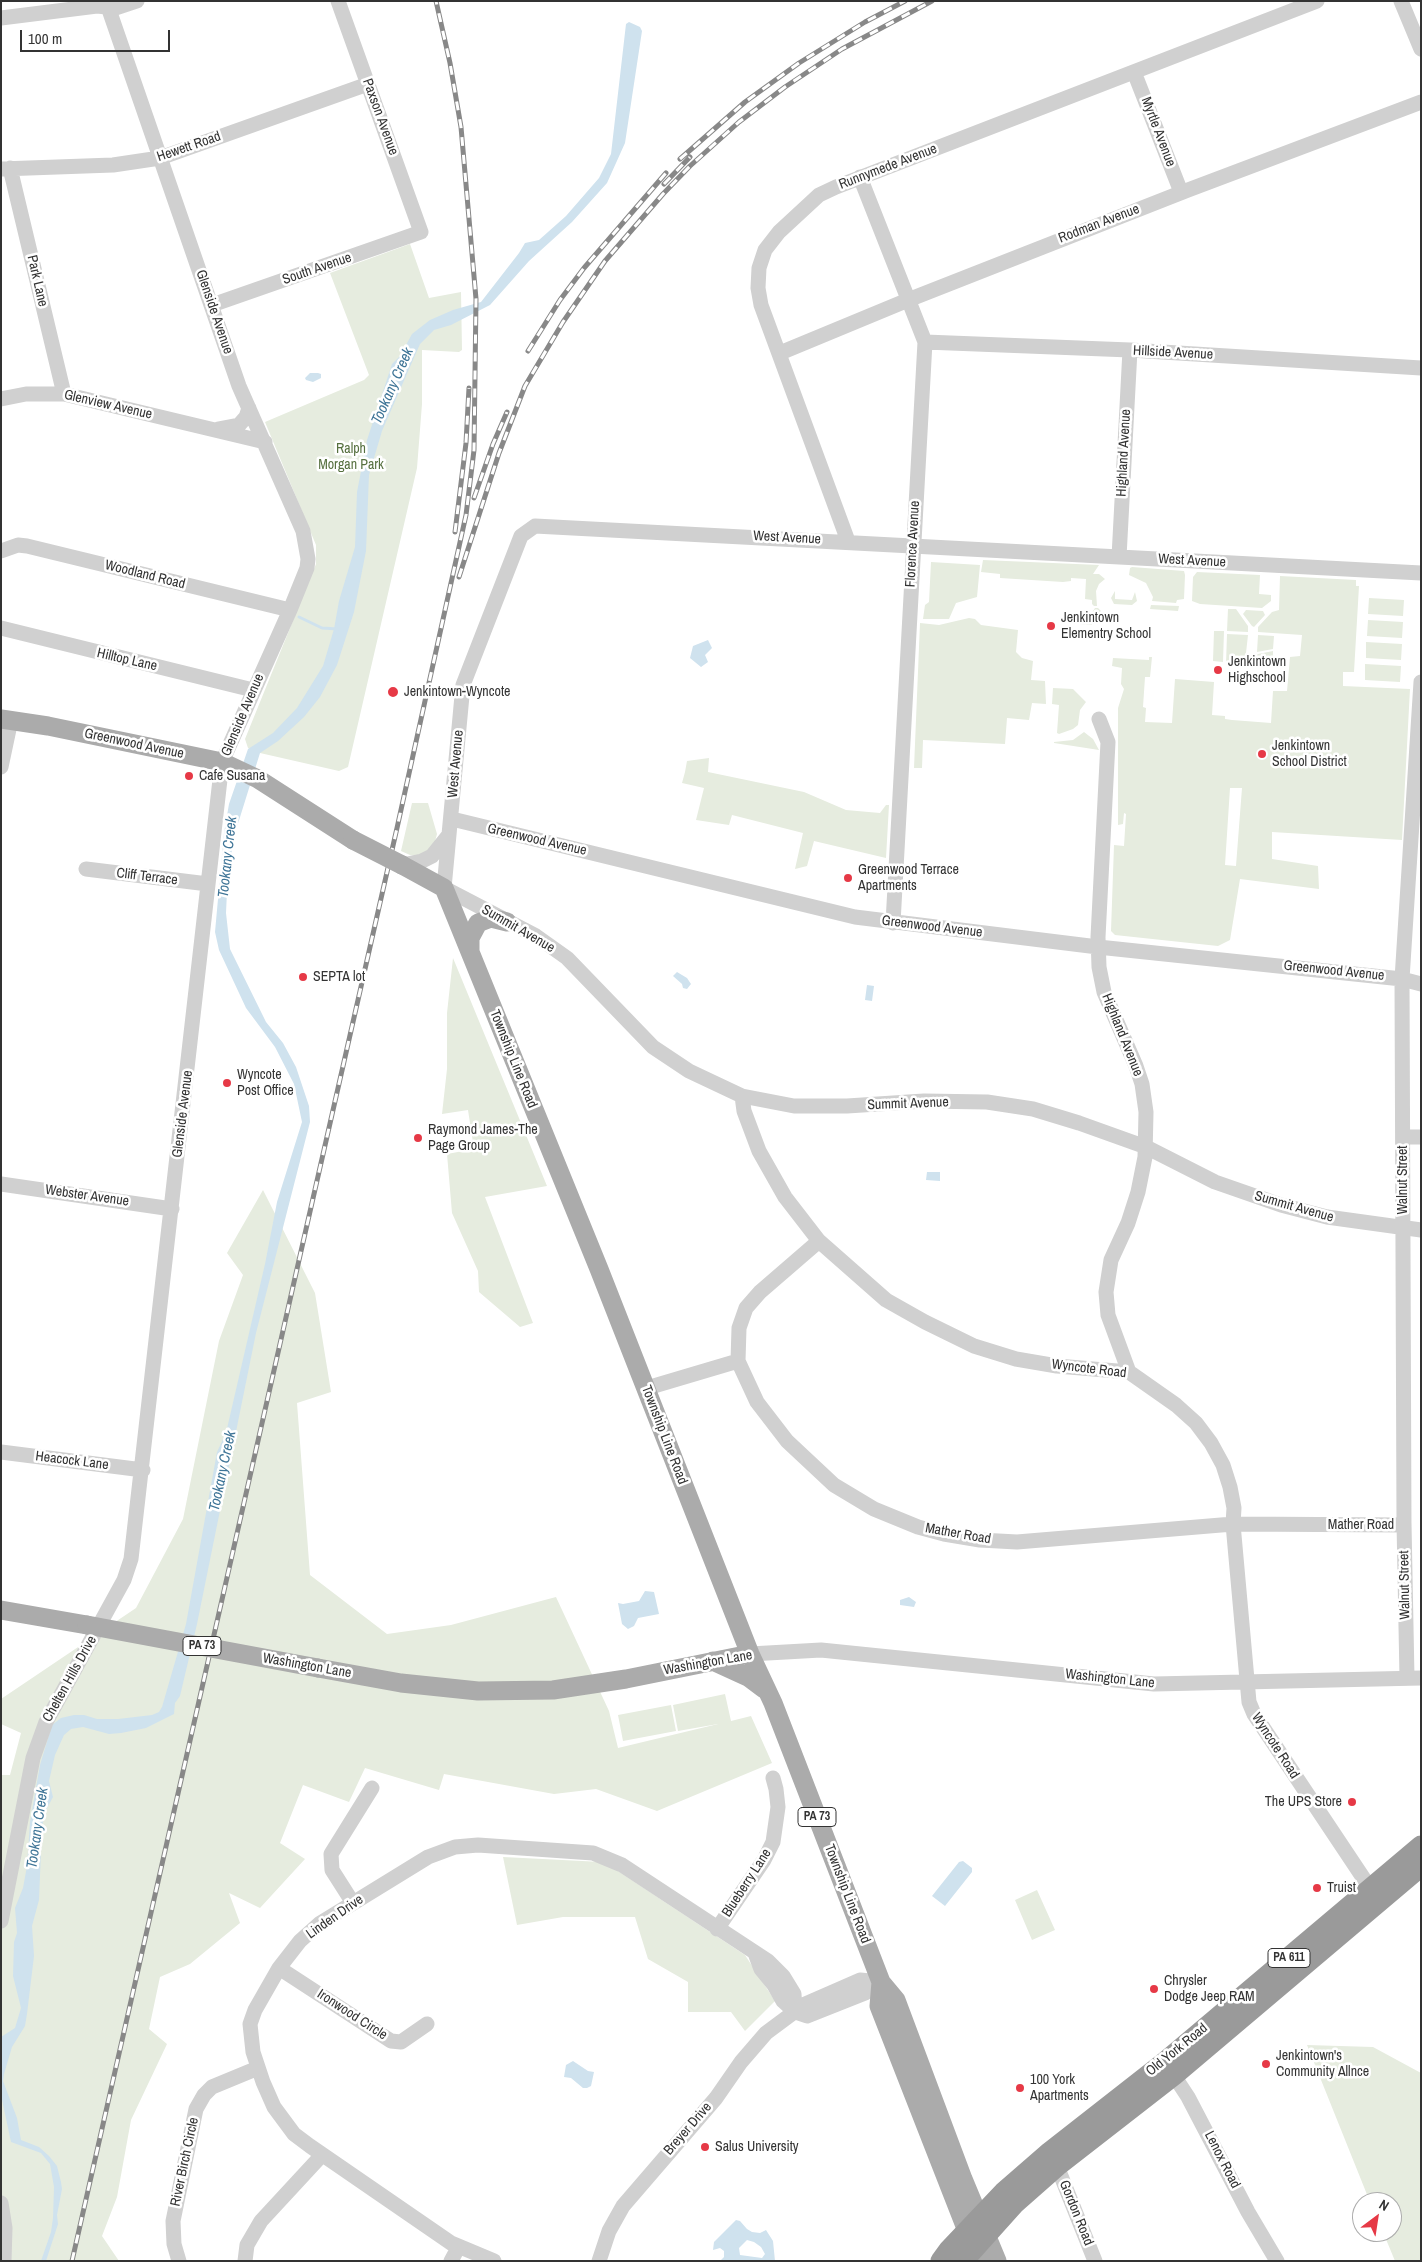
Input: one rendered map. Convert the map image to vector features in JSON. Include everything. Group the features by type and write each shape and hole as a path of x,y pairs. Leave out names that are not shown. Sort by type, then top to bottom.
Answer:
{"highway":[{"name":"Old York Road","path":"1375,1896 1421,1846"},
{"name":"Old York Road","path":"941,2261 975,2242 1015,2203 1169,2068 1375,1896 1421,1866"},
{"name":"Old York Road","path":"975,2242 1050,2152 1169,2068"}],"main road":[{"name":"Greenwood Avenue","path":"6,720 230,766 258,779 353,840 444,888"},
{"name":"Township Line Road","path":"444,888 646,1388 881,1982 879,2006 975,2242 997,2261"},
{"path":"470,951 470,938 478,923 491,918 507,922"},
{"name":"Washington Lane","path":"1,1610 401,1683 478,1691 552,1690 626,1679 750,1654"},
{"path":"713,1661 748,1676 767,1692"}],"street":[{"path":"1,18 107,4 116,8 137,1"},
{"name":"Paxson Avenue","path":"338,1 422,232"},
{"name":"Runnymede Avenue","path":"848,541 780,352 761,305 758,288 759,268 765,250 779,232 819,195 860,177 1317,1"},
{"path":"1401,1 1421,49"},
{"name":"Glenside Avenue","path":"107,4 239,386 304,531 308,551 307,568 253,690 230,766 208,884 142,1470"},
{"name":"Myrtle Avenue","path":"1134,72 1181,192"},
{"name":"Hewett Road","path":"5,169 113,165 160,158 368,84"},
{"name":"Rodman Avenue","path":"780,352 1181,192 1421,102"},
{"name":"Park Lane","path":"5,169 64,394"},
{"name":"Florence Avenue","path":"860,177 925,342 892,923"},
{"name":"South Avenue","path":"212,305 422,232"},
{"name":"Hillside Avenue","path":"925,342 1130,350 1421,368"},
{"name":"Highland Avenue","path":"1118,557 1130,350"},
{"name":"Glenview Avenue","path":"1,399 26,394 64,394 265,442"},
{"name":"Glenview Avenue","path":"214,430 239,425 246,417 249,408"},
{"name":"West Avenue","path":"444,888 452,819 463,685 520,536 535,526 848,541 1421,573"},
{"name":"Woodland Road","path":"1,551 18,545 27,546 290,610"},
{"name":"Hilltop Lane","path":"1,628 253,690"},
{"name":"Walnut Street","path":"1414,1678 1404,1525 1402,979 1415,855 1421,682"},
{"name":"Highland Avenue","path":"1099,719 1108,742 1098,946 1104,992 1126,1039 1142,1084 1146,1112 1146,1147 1138,1192 1128,1223 1111,1260 1106,1292 1108,1315 1128,1372"},
{"path":"1,767 6,720"},
{"name":"Greenwood Avenue","path":"452,819 855,917 892,923 1402,979 1421,984"},
{"path":"402,865 422,861 432,856 449,835"},
{"name":"Cliff Terrace","path":"86,870 208,884"},
{"name":"Summit Avenue","path":"444,888 536,936 567,958 653,1047 689,1071 742,1096 794,1106 846,1106 915,1101 987,1102 1052,1115 1146,1147 1215,1182 1253,1196 1327,1217 1421,1230"},
{"name":"Wyncote Road","path":"742,1096 744,1111 769,1170 785,1197 819,1241 886,1300 974,1346 1016,1359 1042,1364 1128,1372 1196,1423 1223,1465 1234,1508 1233,1524 1249,1702 1254,1714 1375,1896"},
{"path":"1403,1137 1421,1137"},
{"name":"Webster Avenue","path":"1,1184 172,1209"},
{"name":"Mather Road","path":"819,1241 760,1292 746,1308 739,1328 738,1361 757,1402 770,1422 816,1470 834,1485 874,1509 918,1527 944,1534 980,1540 1017,1542 1233,1524 1404,1525"},
{"path":"646,1388 738,1361"},
{"name":"Heacock Lane","path":"1,1452 142,1470"},
{"name":"Chelten Hills Drive","path":"1,1921 33,1758 54,1706 127,1573 131,1560 142,1470"},
{"name":"Washington Lane","path":"750,1654 821,1650 1154,1684 1246,1684 1414,1678"},
{"name":"Blueberry Lane","path":"717,1929 764,1860 773,1842 778,1807 776,1789 772,1778"},
{"path":"353,1903 332,1870 331,1854 372,1788"},
{"name":"Linden Drive","path":"494,2261 454,2254 299,2138 283,2121 267,2092 251,2042 250,2024 255,2010 279,1968 300,1941 315,1927 434,1854 455,1847 478,1845 587,1852 616,1861 755,1953 761,1969 774,1985 783,2001 795,2012"},
{"name":"Ironwood Circle","path":"279,1968 391,2041 401,2042 428,2024"},
{"name":"Breyer Drive","path":"599,2261 609,2231 623,2206 716,2098 766,2033 805,2004 860,1980 881,1982"},
{"name":"River Birch Circle","path":"179,2261 174,2244 173,2221 196,2108 212,2086 258,2068"},
{"name":"Lenox Road","path":"1169,2068 1188,2096 1248,2212 1277,2261"},
{"path":"245,2261 246,2245 261,2221 322,2155"},
{"name":"Gordon Road","path":"1057,2166 1095,2261"},
{"path":"1,2203 5,2228 4,2261"}],"green space":[{"name":"Ralph Morgan Park","path":"410,244 429,298 461,292 462,350 459,352 422,350 422,404 417,468 348,767 339,771 260,753 248,748 245,739 316,564 316,545 265,422 364,380 369,375 330,273"},
{"path":"983,560 1099,565 1093,574 1099,574 1105,579 1099,584 1096,591 1097,606 1094,606 1092,600 1085,599 1086,579 1071,578 1071,581 1063,582 1000,578 1000,574 981,572"},
{"path":"931,562 980,565 977,597 956,603 949,619 923,619 925,605 929,602"},
{"path":"1130,568 1184,571 1184,599 1177,600 1176,603 1152,601 1153,597 1146,583 1129,575"},
{"path":"1197,572 1260,575 1259,594 1271,595 1271,601 1262,608 1200,604 1192,601 1193,577"},
{"path":"1280,576 1356,580 1356,586 1359,586 1354,672 1343,672 1343,686 1410,689 1402,840 1272,832 1272,859 1318,866 1319,889 1240,879 1230,940 1218,946 1115,935 1111,931 1114,845 1124,846 1126,814 1124,813 1123,824 1118,825 1118,708 1124,689 1121,684 1122,668 1112,666 1113,658 1149,660 1149,657 1152,657 1150,677 1145,677 1143,707 1146,708 1145,722 1172,723 1175,679 1214,682 1212,715 1225,716 1225,719 1232,720 1271,723 1273,691 1287,691 1290,657 1300,656 1302,635 1258,632 1258,627 1272,612 1279,610","holes":["1230,788 1242,788 1236,866 1225,865"]},
{"path":"1115,591 1115,599 1132,600 1135,592 1137,601 1132,605 1114,604 1111,598"},
{"path":"1369,598 1404,600 1403,616 1368,614"},
{"path":"1151,605 1179,606 1178,611 1150,609"},
{"path":"1095,608 1101,611 1091,622 1092,625 1067,623 1067,614 1075,619 1081,614 1091,614"},
{"path":"1228,609 1236,609 1248,626 1248,632 1227,631"},
{"path":"1246,610 1263,611 1265,615 1254,627 1243,614"},
{"path":"969,618 975,619 981,625 1018,630 1016,652 1022,658 1033,661 1031,680 1045,681 1046,704 1032,703 1029,720 1007,718 1005,744 923,740 922,768 914,768 920,623 939,625"},
{"path":"1368,620 1403,622 1402,638 1367,636"},
{"path":"1214,631 1224,631 1223,662 1213,661"},
{"path":"1227,634 1248,635 1245,662 1230,661 1230,664 1226,664"},
{"path":"1258,635 1274,636 1273,649 1257,652"},
{"path":"1366,642 1402,644 1401,660 1366,658"},
{"path":"1273,651 1273,663 1257,662 1256,656 1258,654"},
{"path":"1365,664 1401,666 1400,682 1365,680"},
{"path":"1053,688 1073,689 1086,702 1080,710 1078,725 1059,734 1057,733 1059,705 1052,704"},
{"path":"1084,732 1093,739 1099,750 1054,743 1073,740"},
{"path":"709,758 708,772 804,792 846,810 880,813 886,805 889,805 886,858 814,841 807,866 795,869 803,833 732,815 729,825 696,820 704,788 682,783 687,761"},
{"path":"412,803 428,803 437,834 434,845 427,852 418,856 401,851"},
{"path":"453,958 547,1186 485,1197 533,1323 520,1327 479,1292 478,1271 452,1213 447,1154 474,1149 468,1110 442,1114 447,1069 447,1013"},
{"path":"263,1190 315,1293 331,1392 297,1403 310,1575 387,1634 451,1625 556,1597 609,1711 618,1748 718,1724 678,1731 673,1705 725,1694 731,1721 751,1716 772,1763 657,1811 596,1789 554,1794 444,1774 439,1790 365,1768 349,1802 303,1785 280,1843 305,1859 260,1908 229,1893 240,1923 190,1964 160,1977 149,2029 167,2044 131,2120 117,2197 102,2236 119,2261 1,2261 1,1775 10,1775 21,1733 1,1724 1,1699 136,1608 183,1519 219,1341 243,1275 227,1253"},
{"path":"671,1705 676,1731 623,1741 618,1715"},
{"path":"503,1857 602,1862 745,1955 775,2001 745,2031 731,2012 688,2012 688,1982 648,1959 635,1917 563,1917 517,1925"},
{"path":"1037,1890 1055,1930 1032,1940 1015,1900"},
{"path":"1307,2045 1373,2047 1421,2073 1421,2261 1395,2261 1387,2242 1402,2242 1402,2192 1366,2192"}],"water":[{"name":"Tookany Creek","path":"629,22 640,27 642,31 625,143 607,183 572,222 529,261 490,305 451,325 434,330 420,344 382,431 369,475 366,551 354,612 337,665 320,697 304,717 278,741 260,753 236,830 228,870 226,913 230,949 266,1022 283,1043 296,1067 309,1106 310,1122 256,1333 197,1624 180,1696 175,1703 174,1714 146,1728 121,1733 109,1734 83,1727 71,1729 64,1735 55,1755 49,1781 53,1797 45,1812 42,1827 39,1900 32,1926 34,1956 27,2014 25,2026 12,2047 3,2081 17,2118 21,2140 39,2147 49,2156 57,2166 61,2182 62,2189 57,2215 58,2224 46,2261 41,2261 51,2232 53,2218 54,2187 50,2164 41,2153 11,2142 1,2095 1,2037 15,2028 21,2008 13,1976 14,1942 17,1933 15,1908 23,1888 27,1866 30,1822 40,1765 52,1725 61,1718 84,1715 97,1719 118,1719 152,1715 159,1712 162,1707 186,1624 217,1452 226,1433 265,1264 277,1202 302,1122 294,1084 275,1047 246,1008 219,950 215,932 224,833 229,804 248,749 273,733 297,708 323,666 355,547 357,492 367,440 392,364 400,356 412,334 430,320 453,310 481,302 525,243 539,240 566,216 599,178 611,154 626,24"},
{"path":"310,373 321,374 321,378 313,382 306,380 305,378"},
{"path":"708,640 712,648 705,655 708,662 701,667 690,658 693,646"},
{"path":"677,972 687,978 691,984 687,989 683,988 682,984 673,976"},
{"path":"867,985 874,986 872,1001 865,1000"},
{"path":"927,1172 940,1172 940,1181 926,1180"},
{"path":"645,1591 654,1592 659,1614 638,1618 634,1626 628,1629 622,1624 618,1603 639,1601"},
{"path":"909,1597 916,1602 914,1607 900,1605 900,1600"},
{"path":"963,1861 972,1868 972,1872 945,1906 932,1896 959,1862"},
{"path":"573,2061 588,2071 594,2072 591,2086 583,2088 571,2078 564,2077 566,2065"},
{"path":"736,2220 740,2221 752,2232 760,2233 766,2230 773,2241 775,2261 720,2261 724,2257 724,2251 720,2248 713,2250 714,2242","holes":["747,2240 761,2247 765,2254 762,2258 740,2255 739,2248"]}],"waterway":[{"path":"299,617 322,628 338,629"}],"railway":[{"path":"72,2261 397,828 466,515 474,450 476,299 461,127 450,63 436,1"},
{"path":"680,159 745,102 799,63 865,22 905,1"},
{"path":"459,577 499,453 525,386 563,322 605,261 663,194 690,166 739,122 785,87 842,49 932,1"},
{"path":"664,184 690,157"},
{"path":"528,351 560,300 584,268 666,173"},
{"path":"455,532 466,443 469,388"},
{"path":"474,498 493,444 507,412"}],"place":[{"name":"Jenkintown Elementry School","path":"1051,626"},
{"name":"Jenkintown Highschool","path":"1218,670"},
{"name":"Jenkintown-Wyncote","path":"393,692"},
{"name":"Jenkintown School District","path":"1262,754"},
{"name":"Cafe Susana","path":"189,776"},
{"name":"Greenwood Terrace Apartments","path":"848,878"},
{"name":"SEPTA lot","path":"303,977"},
{"name":"Wyncote Post Office","path":"227,1083"},
{"name":"Raymond James-The Page Group","path":"418,1138"},
{"name":"The UPS Store","path":"1352,1802"},
{"name":"Truist","path":"1317,1888"},
{"name":"Chrysler Dodge Jeep RAM","path":"1154,1989"},
{"name":"Jenkintown's Community Allnce","path":"1266,2064"},
{"name":"100 York Apartments","path":"1020,2088"},
{"name":"Salus University","path":"705,2147"}]}
